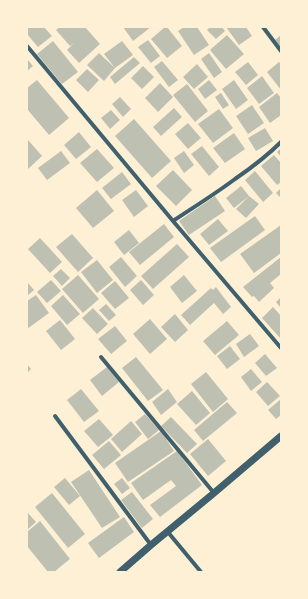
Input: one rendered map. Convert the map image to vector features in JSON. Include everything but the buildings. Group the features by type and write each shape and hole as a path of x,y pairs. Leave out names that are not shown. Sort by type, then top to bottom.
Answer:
{"street":[{"path":"263,27 281,51"},
{"path":"27,46 281,348"},
{"path":"173,221 251,168 281,142"},
{"path":"101,357 214,493"},
{"path":"55,416 151,545"},
{"path":"120,572 281,436"},
{"path":"167,532 201,572"}]}
